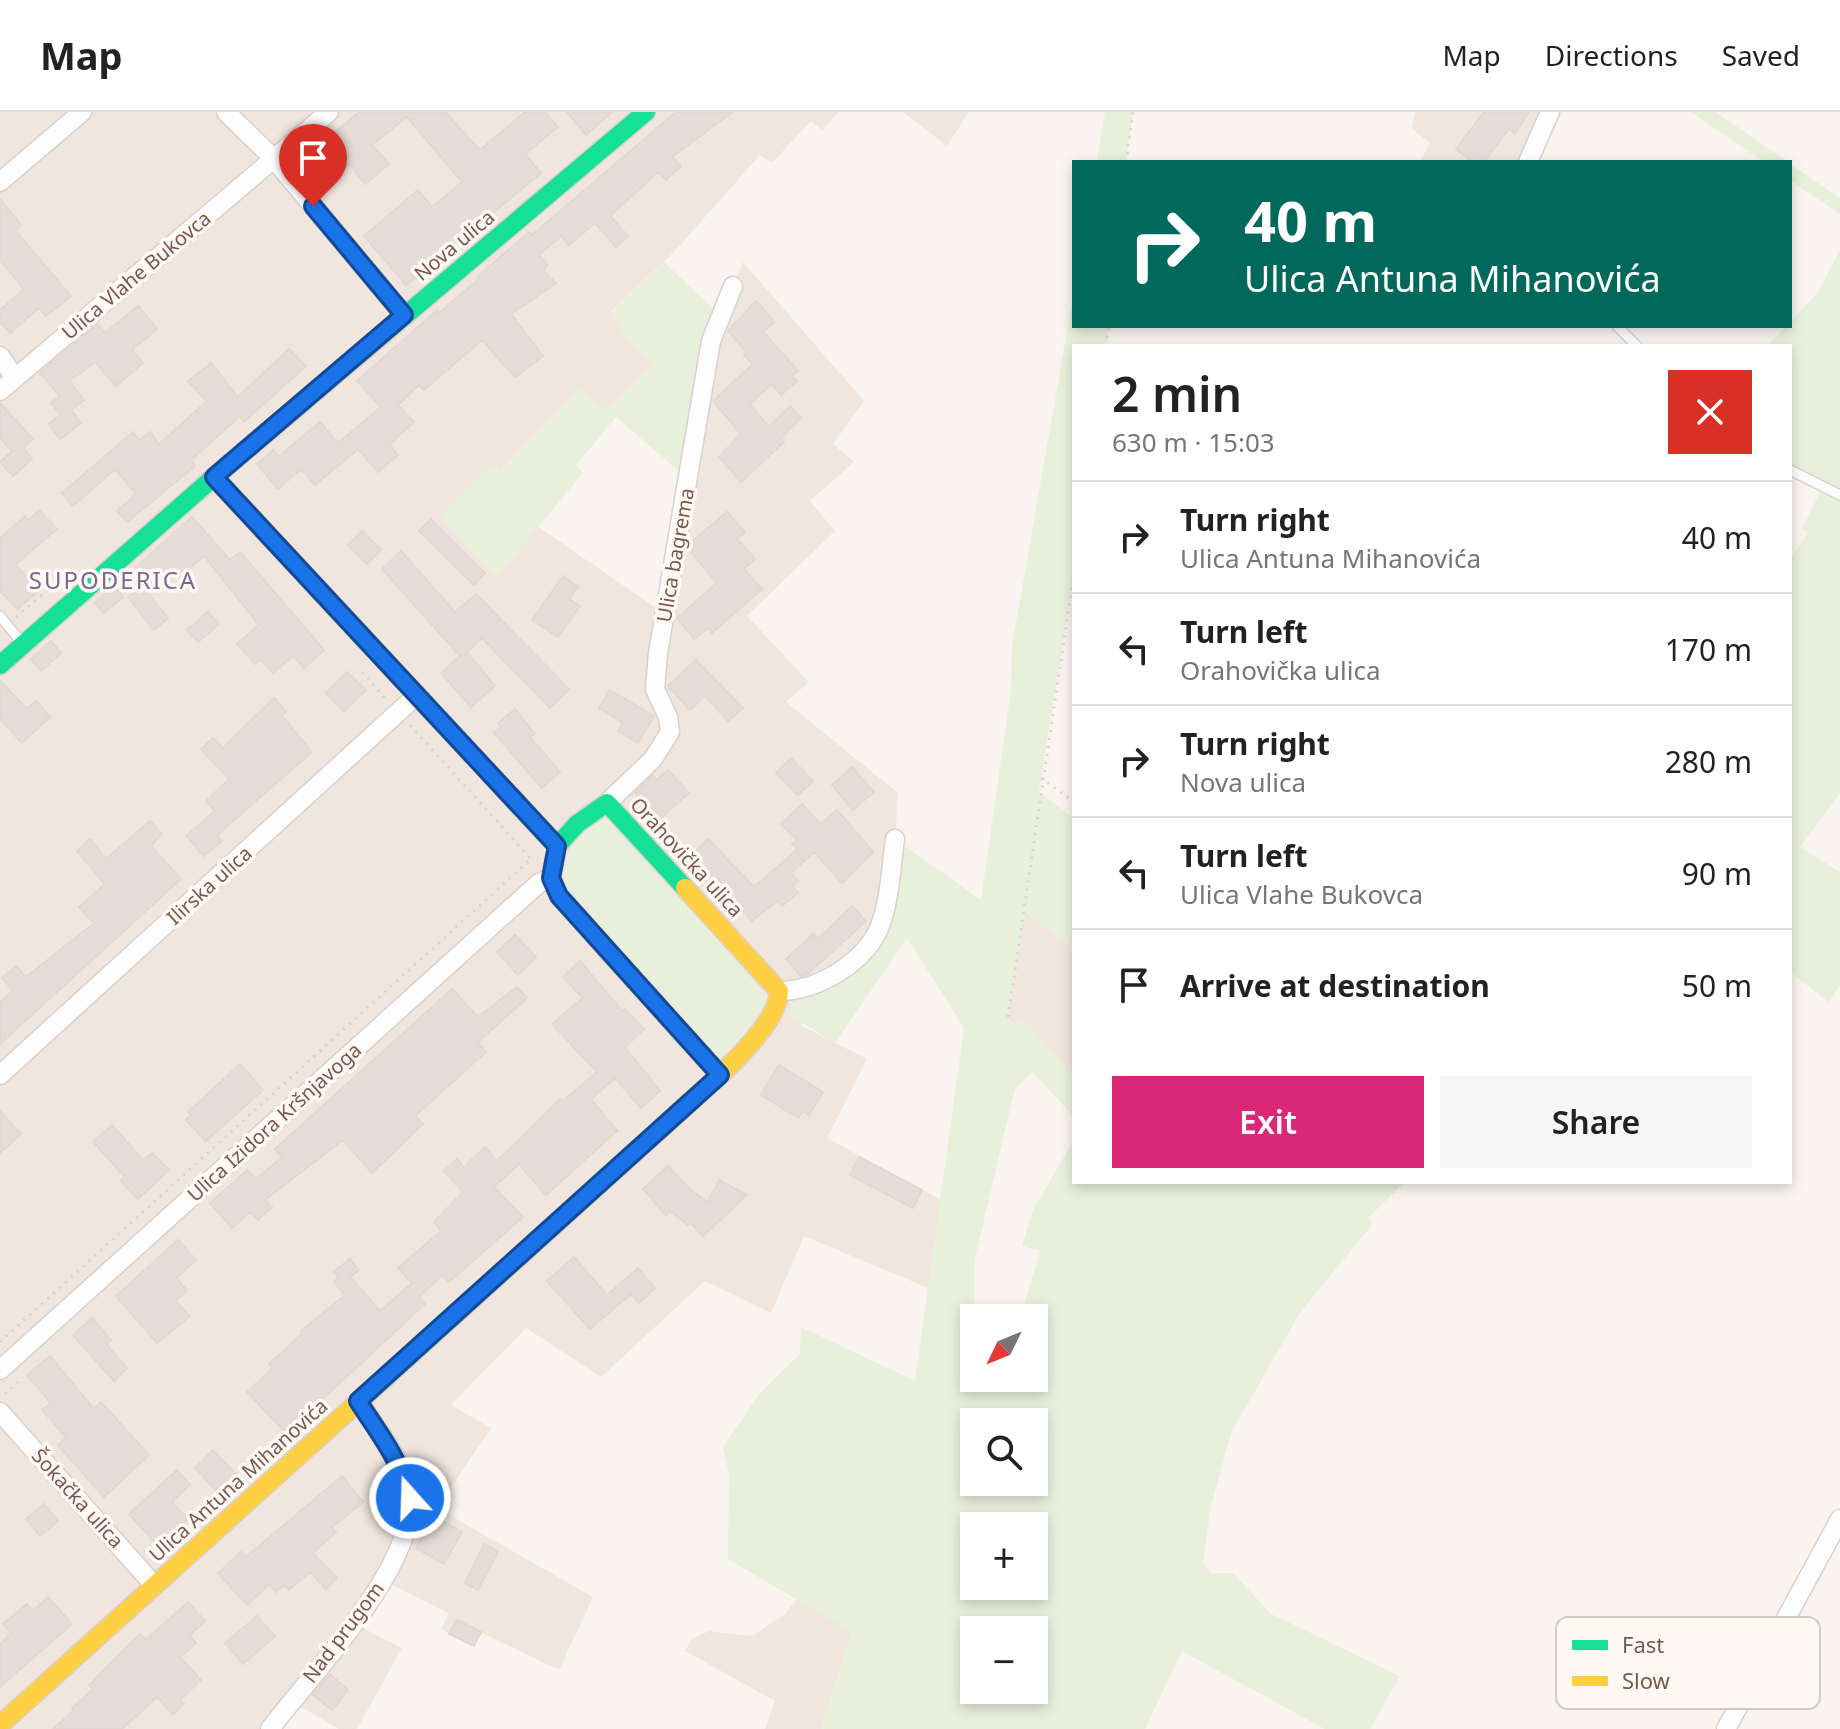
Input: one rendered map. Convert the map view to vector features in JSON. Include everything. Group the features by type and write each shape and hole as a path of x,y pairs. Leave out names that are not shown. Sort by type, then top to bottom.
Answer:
{"street":[{"path":"0,182 82,112"},
{"path":"226,112 273,158 404,315"},
{"name":"Ulica Vlahe Bukovca","path":"0,391 329,112"},
{"name":"Nova ulica","path":"0,665 214,477 646,112"},
{"path":"1529,160 1550,112"},
{"name":"Ulica bagrema","path":"607,803 653,759 670,732 668,717 655,689 658,653 711,341 733,286"},
{"path":"0,356 15,378"},
{"path":"214,477 557,846 551,878 569,909 720,1075 746,1050 779,1001 779,991 799,991 819,984 841,969 873,939 886,899 895,839"},
{"name":"Ilirska ulica","path":"0,1075 417,695"},
{"name":"Orahovička ulica","path":"557,846 577,824 607,803 779,991"},
{"name":"Ulica Izidora Kršnjavoga","path":"0,1370 539,883 551,878"},
{"name":"Ulica Antuna Mihanovića","path":"0,1725 720,1075"},
{"name":"Nad prugom","path":"270,1729 371,1599 394,1561 409,1521 405,1478 358,1401"},
{"name":"Šokačka ulica","path":"0,1412 154,1585"},
{"path":"1787,1617 1840,1519"},
{"path":"1726,1729 1737,1709"}],"lane":[{"path":"1619,328 1635,344"},
{"path":"1792,471 1840,495"},
{"path":"0,616 24,645"}],"path":[{"path":"1126,160 1133,112"},
{"path":"1008,1017 1041,778 1072,585"},
{"path":"0,1342 531,859 361,671"},
{"path":"1041,778 1072,801"}],"shaded area":[{"path":"0,112 839,112 822,130 811,121 772,163 760,155 674,252 611,312 623,333 653,363 605,410 577,389 500,472 493,465 496,578 537,526 665,614 711,341 743,262 864,401 833,444 854,462 810,501 835,531 747,616 809,682 786,702 898,793 895,839 880,926 800,1025 867,1059 827,1138 941,1200 928,1288 804,1236 771,1313 705,1281 601,1377 526,1328 451,1405 491,1428 437,1508 593,1597 559,1670 482,1633 474,1646 449,1634 441,1629 449,1613 383,1580 353,1623 402,1648 357,1729 339,1729 291,1701 270,1729 0,1729"},
{"path":"903,112 969,112 947,146"},
{"path":"1415,112 1550,112 1529,160 1421,160 1430,143 1412,129"},
{"path":"1025,912 1072,947 1072,1073 1025,1021 1012,1023 1008,1017"},
{"path":"798,1598 852,1632 821,1729 765,1729 775,1701 685,1651 692,1639 709,1631 752,1636 785,1614"}],"green space":[{"path":"1105,112 1133,112 1126,160 1097,160"},
{"path":"1691,112 1716,112 1785,160 1761,160"},
{"path":"1792,165 1840,198 1840,214 1792,181"},
{"path":"1840,250 1840,793 1800,847 1840,872 1840,985 1829,1002 1792,974 1792,556 1808,533 1802,528 1822,489 1792,471 1792,344 1769,344 1784,328 1792,328 1792,320 1817,294"},
{"path":"664,262 721,316 688,479 616,417 576,465 583,473 496,578 440,516 492,464 501,472 577,388 605,410 652,363 623,333 611,313"},
{"path":"1072,303 1072,328 1109,328 1106,344 1072,344 1072,585 1039,791 1072,817 1072,947 1025,912 1008,1017 1012,1023 1025,1021 1072,1073 1072,1115 1033,1072 1015,1088 975,1258 975,1304 960,1304 960,1392 1048,1392 1048,1304 1024,1304 1040,1251 1022,1246 1033,1210 1072,1143 1072,1184 1403,1184 1369,1217 1372,1225 1301,1311 1231,1433 1211,1506 1203,1562 1210,1573 1233,1573 1271,1614 1400,1676 1370,1729 1325,1729 1182,1651 1145,1729 821,1729 852,1632 728,1559 729,1474 723,1447 760,1393 800,1354 801,1327 915,1381 964,1028 907,938 835,1043 788,1014 791,1001 799,991 873,939 895,839 981,900 1011,690 1012,646"},
{"path":"607,814 768,997 736,1049 719,1058 565,885 566,860 574,843"}],"building":[{"path":"359,112 445,112 480,150 525,112 545,112 558,127 525,154 541,173 406,285 364,236 418,190 432,207 462,182 407,117 372,145 389,164 365,184 349,164 323,186 302,160"},
{"path":"567,112 612,112 586,135"},
{"path":"676,112 732,112 672,157 681,166 666,180 658,172 610,216 628,236 616,247 595,223 569,245 561,236 539,255 548,265 543,270 556,283 511,314 543,356 515,377 482,340 424,390 419,385 398,405 414,422 389,445 398,455 378,472 358,449 315,485 301,469 278,489 257,464 273,450 278,457 320,422 338,443 381,407 357,381 437,310 439,313 480,278 478,276 529,232 532,235"},
{"path":"1484,112 1529,112 1515,133 1509,129 1486,160 1470,160 1456,149"},
{"path":"0,199 21,225 15,230 71,296 46,316 39,308 10,333 0,322 0,310 24,289 0,260"},
{"path":"756,301 775,322 763,332 798,371 792,376 797,381 781,395 772,384 750,404 769,427 790,406 801,418 781,438 784,442 741,482 719,457 741,434 713,401 753,364 744,355 747,352 728,331"},
{"path":"138,306 157,329 132,350 143,363 116,386 95,362 69,381 84,400 71,410 81,423 60,439 48,424 60,415 51,403 60,396 40,373 97,324 105,333"},
{"path":"289,349 306,366 244,422 240,416 191,460 195,466 127,522 117,511 136,494 115,469 73,506 62,493 133,432 139,440 150,432 159,444 207,401 188,381 211,363 238,397"},
{"path":"0,403 33,439 23,448 32,459 13,476 0,462 12,451 0,438"},
{"path":"39,510 57,529 15,565 39,590 18,609 0,591 0,538 25,516 28,521"},
{"path":"727,512 745,532 737,539 755,559 744,569 762,589 712,633 708,628 694,639 677,618 717,583 688,549 689,544"},
{"path":"192,517 230,560 240,552 324,650 304,668 293,656 273,673 260,659 255,664 237,644 259,625 204,556 180,577 176,573 157,590 136,567"},
{"path":"431,519 485,573 474,585 419,531"},
{"path":"362,531 381,550 367,564 348,545"},
{"path":"401,551 455,612 476,594 569,689 550,708 482,638 467,652 495,686 471,707 441,673 460,656 382,569"},
{"path":"563,576 578,587 569,599 580,606 558,637 532,620"},
{"path":"142,585 168,618 154,630 128,597"},
{"path":"114,586 123,597 104,613 95,603"},
{"path":"208,612 219,624 198,642 187,630"},
{"path":"51,641 61,653 41,671 31,659"},
{"path":"696,660 743,708 728,721 705,696 690,710 668,686"},
{"path":"347,672 366,690 344,712 326,693"},
{"path":"0,681 27,709 36,701 50,717 22,743 0,719"},
{"path":"610,690 654,716 638,743 618,731 623,723 599,708"},
{"path":"274,698 286,712 282,716 312,752 217,835 222,841 204,856 186,836 215,811 206,801 229,779 201,749 213,738 223,748"},
{"path":"515,709 535,734 530,737 560,772 542,788 494,733 501,727 498,723"},
{"path":"791,758 813,781 798,795 776,773"},
{"path":"852,767 874,792 853,810 832,785"},
{"path":"668,770 689,793 659,820 635,793 653,775 657,780"},
{"path":"802,804 820,824 837,810 873,852 842,883 814,852 791,873 798,881 792,886 798,893 782,906 777,901 752,921 692,854 708,839 754,887 798,849 792,844 797,840 781,824"},
{"path":"150,821 162,834 151,846 181,879 0,1044 0,1002 13,990 2,978 16,966 26,977 94,923 79,907 105,884 77,851 90,839 106,859"},
{"path":"852,906 866,921 809,973 801,976 786,959 813,934 818,939"},
{"path":"515,935 536,957 518,975 497,952"},
{"path":"580,961 622,1011 625,1009 644,1029 625,1047 660,1091 641,1108 615,1078 591,1099 617,1131 546,1195 519,1164 494,1187 523,1217 449,1282 442,1275 419,1297 425,1304 286,1433 247,1392 273,1368 269,1364 302,1334 301,1331 345,1295 334,1282 339,1278 333,1272 350,1259 359,1270 350,1277 380,1311 412,1283 398,1268 441,1231 434,1222 463,1192 444,1171 457,1159 464,1167 485,1147 497,1161 560,1099 563,1101 597,1072 552,1024 583,998 563,977"},
{"path":"517,987 527,998 478,1042 486,1052 415,1116 423,1124 372,1173 343,1140 265,1200 272,1207 258,1220 250,1212 232,1228 210,1203 247,1170 256,1179 282,1157 275,1149 452,989 478,1017"},
{"path":"240,1064 263,1090 206,1141 186,1120 191,1115 188,1112"},
{"path":"779,1065 823,1092 809,1115 803,1111 798,1118 761,1095"},
{"path":"0,1111 21,1134 0,1153"},
{"path":"112,1125 143,1160 152,1153 169,1170 138,1199 121,1181 125,1177 93,1142"},
{"path":"859,1157 922,1190 913,1208 850,1175"},
{"path":"668,1166 692,1191 708,1202 719,1180 747,1195 703,1236 691,1223 688,1225 670,1211 666,1215 643,1189"},
{"path":"178,1240 196,1260 176,1278 187,1290 175,1301 190,1316 157,1343 116,1296"},
{"path":"574,1257 607,1295 638,1268 655,1288 639,1303 631,1294 590,1329 547,1281"},
{"path":"92,1318 111,1340 106,1344 127,1368 114,1381 73,1335"},
{"path":"50,1356 94,1409 101,1402 149,1455 104,1497 58,1445 66,1437 42,1410 51,1403 27,1375"},
{"path":"213,1450 236,1474 218,1492 195,1468"},
{"path":"177,1470 190,1485 172,1502 188,1519 158,1546 129,1514"},
{"path":"342,1476 363,1502 332,1527 336,1532 313,1553 337,1578 326,1589 310,1572 289,1590 284,1585 276,1592 269,1584 247,1605 218,1573 241,1552 246,1557"},
{"path":"44,1504 58,1521 40,1536 26,1519"},
{"path":"434,1516 462,1532 444,1564 416,1548"},
{"path":"484,1544 498,1551 478,1590 465,1583"},
{"path":"48,1597 72,1624 0,1687 0,1644 11,1634 3,1624 27,1604 33,1611"},
{"path":"188,1602 205,1621 190,1635 196,1643 180,1657 201,1680 180,1700 184,1704 173,1714 157,1697 122,1729 53,1729 93,1689 89,1685 140,1634 146,1640"},
{"path":"257,1616 275,1636 243,1664 225,1643"},
{"path":"457,1620 481,1632 474,1646 449,1634"},
{"path":"330,1674 348,1690 332,1710 313,1695"}],"traffic: fast":[{"path":"0,665 214,477 646,112"},
{"path":"214,477 557,846 551,878 559,896 634,980"},
{"path":"557,846 577,824 607,803 685,888"},
{"path":"366,1395 720,1075"}],"traffic: slow":[{"path":"634,980 720,1075 757,1036 772,1013 779,991 685,888"},
{"path":"0,1725 366,1395"}],"district":[{"name":"SUPODERICA","path":"113,579"}],"route":[{"path":"313,206 404,315 214,477 557,846 551,878 559,896 720,1075 358,1401 393,1455 405,1478 410,1498"}]}
